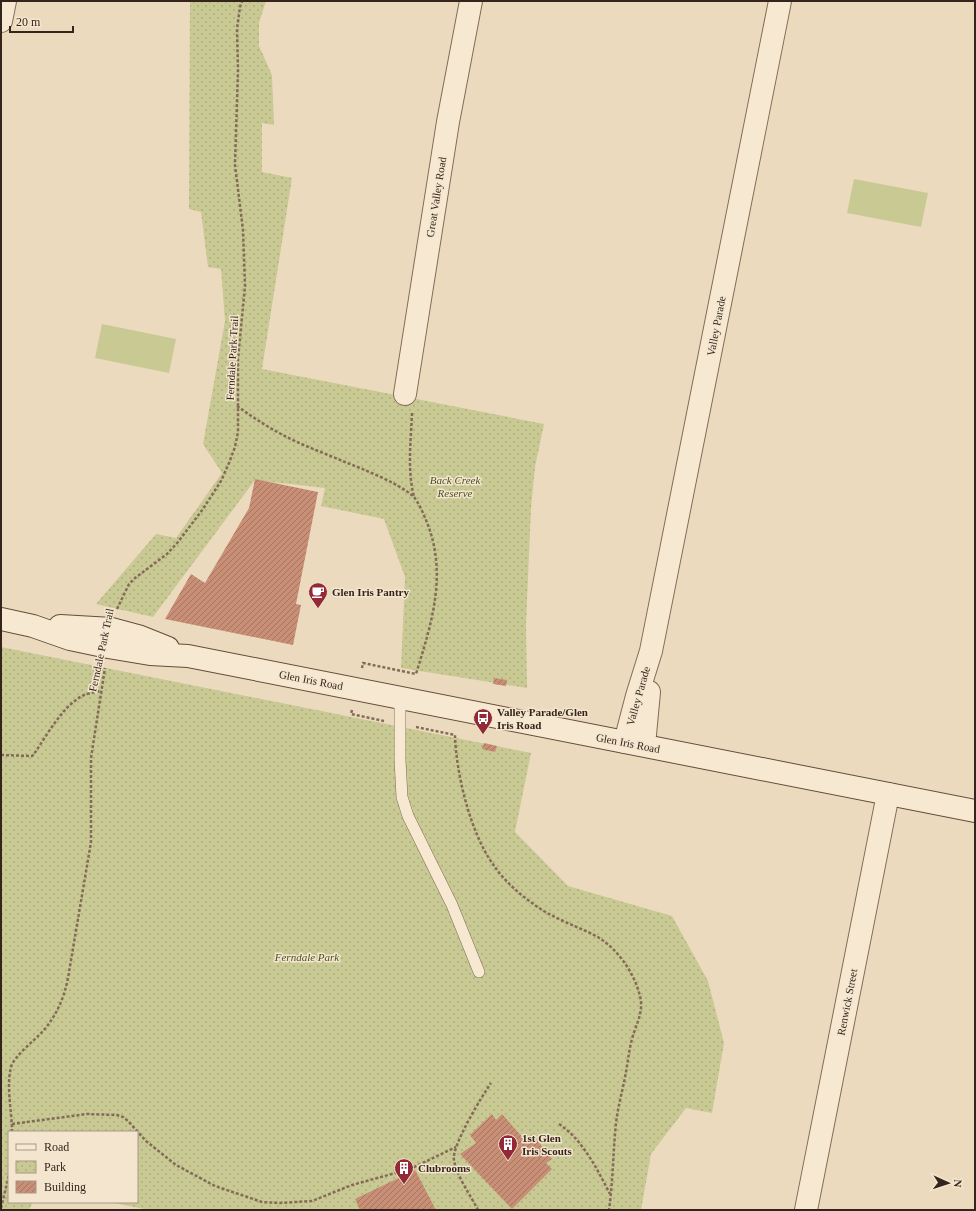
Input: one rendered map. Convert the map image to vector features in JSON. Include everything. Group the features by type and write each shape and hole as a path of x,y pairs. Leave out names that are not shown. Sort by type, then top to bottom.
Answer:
{"street":[{"path":"1,21 5,1"},
{"name":"Great Valley Road","path":"405,394 448,122 471,1"},
{"name":"Valley Parade","path":"634,744 780,1"},
{"name":"Glen Iris Road","path":"1,619 33,626 70,639 110,638 150,654 188,656 975,811"},
{"name":"Renwick Street","path":"806,1210 888,794"}],"lane":[{"path":"400,698 400,760 402,797 408,816 452,905 479,972"}],"path":[{"name":"Ferndale Park Trail","path":"12,1131 10,1084 11,1066 45,1029 56,1014 66,986 91,842 91,758 110,638 116,612 129,584 166,554 178,542 203,509 221,481 230,463 235,447 238,432 238,359 245,286 244,230 235,165 238,70 237,29 242,1"},
{"path":"405,394 411,396 412,411 410,483 414,497 424,514 430,529 434,545 438,581 429,629 416,674"},
{"path":"237,406 281,435 362,468 398,486 414,497"},
{"path":"1,755 32,756 53,725 74,701 82,696 101,691"},
{"path":"456,735 458,762 465,798 485,853 494,867 505,880 538,908 553,917 597,937 607,944 626,964 640,995 641,1012 632,1039 616,1120 609,1210"},
{"path":"478,1210 457,1170 453,1155 476,1106 490,1084"},
{"path":"12,1124 87,1114 117,1115 128,1121 137,1131"},
{"path":"559,1124 576,1139 585,1151 611,1195"},
{"path":"138,1133 146,1142 176,1165 215,1186 262,1202 280,1203 312,1200 352,1185 410,1169 456,1147"},
{"path":"1,1208 8,1181"}],"green space":[{"name":"Back Creek Reserve","path":"190,1 266,1 259,23 259,46 272,75 274,125 262,123 262,172 292,178 262,369 544,424 535,467 531,508 526,624 527,688 401,668 405,577 384,519 321,506 325,488 255,480 153,617 96,604 156,534 176,538 222,473 203,444 225,321 221,269 208,267 201,212 189,209"},
{"path":"854,179 928,193 921,227 847,213"},
{"path":"102,324 176,339 169,373 95,358"},
{"name":"Ferndale Park","path":"1,647 531,753 515,832 568,886 672,916 708,981 724,1043 712,1113 686,1108 651,1154 641,1210 149,1210 114,1203 138,1203 138,1131 8,1131 8,1203 32,1203 29,1210 1,1210"}],"building":[{"path":"255,479 318,492 296,604 301,605 293,645 165,619 191,574 205,583 249,508"},
{"path":"494,678 507,680 506,686 493,684"},
{"path":"484,743 497,746 495,752 482,749"},
{"name":"1st Glen Iris Scouts","path":"492,1114 496,1120 502,1114 524,1139 532,1134 552,1159 546,1163 552,1169 512,1209 460,1154 476,1143 470,1135"},
{"name":"Clubrooms","path":"415,1170 436,1210 360,1210 355,1199"}],"place":[{"name":"Glen Iris Pantry","path":"318,609"},
{"name":"Valley Parade/Glen Iris Road","path":"483,735"},
{"name":"1st Glen Iris Scouts","path":"508,1161"},
{"name":"Clubrooms","path":"404,1185"}]}
